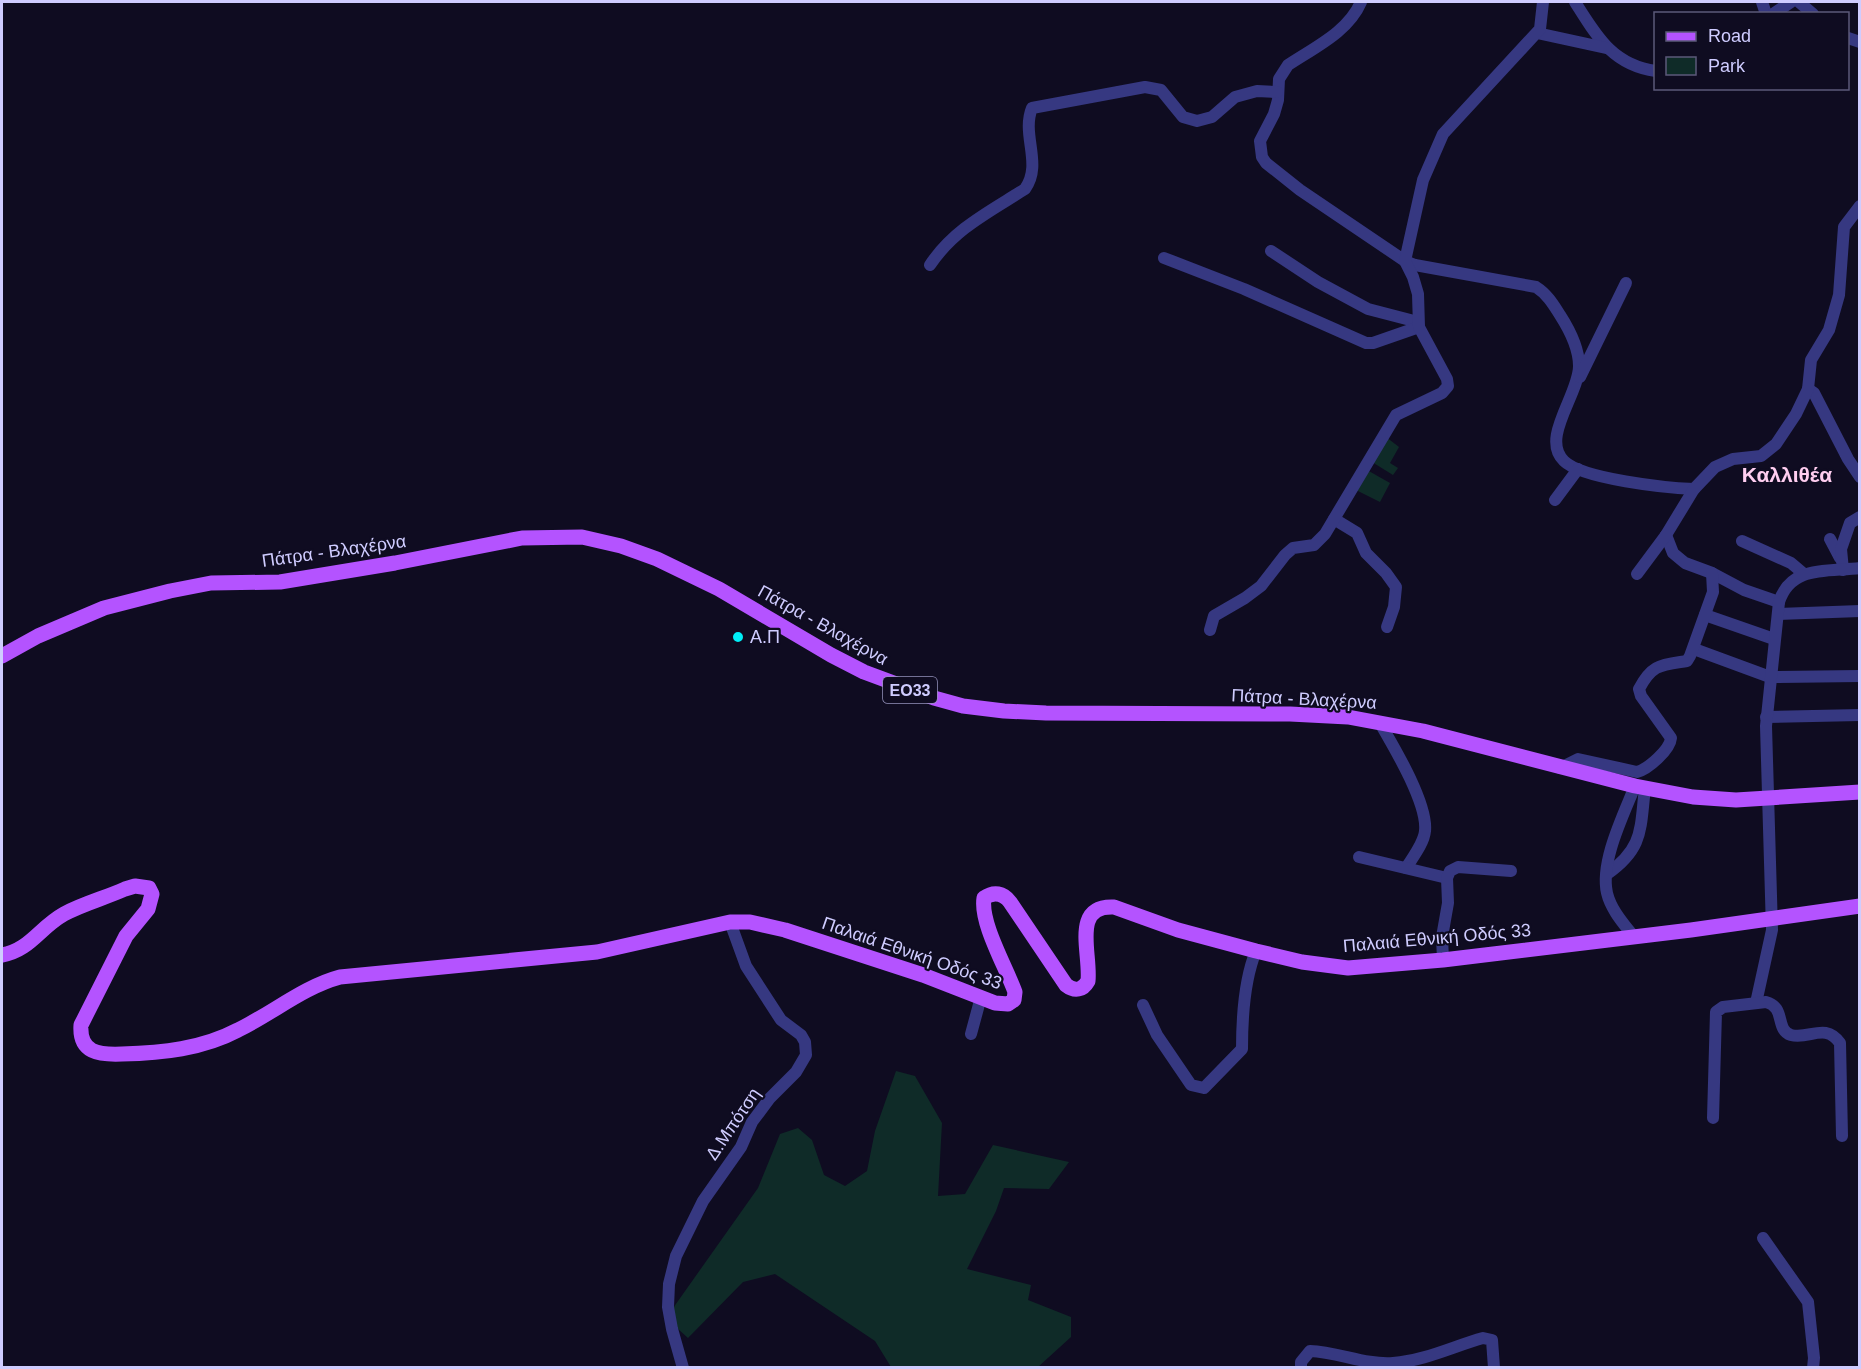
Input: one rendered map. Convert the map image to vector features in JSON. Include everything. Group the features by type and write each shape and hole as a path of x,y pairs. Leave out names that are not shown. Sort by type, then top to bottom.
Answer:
{"main road":[{"name":"Πάτρα - Βλαχέρνα","path":"2,656 38,636 104,608 170,591 211,583 279,582 395,563 522,538 582,537 621,546 657,559 719,589 831,656 893,684 954,703 1004,711 1046,713 1290,714 1348,717 1423,731 1560,768 1708,800 1860,792"},
{"name":"Παλαιά Εθνική Οδός 33","path":"2,955 22,949 44,928 64,914 135,886 149,888 152,901 121,945 85,1016 81,1034 83,1043 98,1053 153,1053 195,1047 237,1031 320,982 340,977 597,952 730,922 750,922 785,930 923,975 1002,1005 1008,1004 1014,1000 1015,992 985,918 984,898 996,893 1006,897 1071,989 1084,987 1088,981 1087,922 1092,912 1103,907 1114,907 1178,930 1256,951 1302,962 1348,968 1443,960 1634,937 1860,906"}],"street":[{"path":"1361,2 1355,16 1342,29 1288,65 1279,79 1278,100 1274,114 1260,141 1266,162 1300,190 1405,261 1415,265 1536,287 1544,292 1566,325 1576,349 1579,366 1577,383"},
{"path":"1210,630 1214,616 1261,586 1293,548 1314,545 1325,534 1396,415 1442,393 1448,386 1447,379 1418,324 1418,294 1405,261 1423,180 1443,134 1540,29 1543,2"},
{"path":"1575,2 1606,48 1619,58 1654,72"},
{"path":"1776,12 1791,2"},
{"path":"1799,2 1811,12"},
{"path":"1536,33 1606,48"},
{"path":"930,265 942,247 959,231 1025,189 1029,184 1033,168 1028,117 1032,108 1145,87 1161,90 1183,117 1197,121 1212,117 1235,97 1257,92 1277,92"},
{"path":"1637,574 1666,535 1694,489 1715,467 1733,459 1761,456 1776,444 1796,414 1808,389 1811,360 1829,330 1839,295 1844,227 1860,206"},
{"path":"1271,251 1318,282 1368,309 1418,324"},
{"path":"1164,258 1244,289 1366,343 1373,343 1418,324"},
{"path":"1626,283 1577,383 1555,437 1557,450 1564,462 1578,469 1656,487 1694,489"},
{"path":"1808,389 1814,393 1848,459 1860,477"},
{"path":"1555,500 1578,469"},
{"path":"1843,566 1841,549 1850,523 1860,517"},
{"path":"1334,519 1357,533 1366,553 1396,587 1394,607 1387,627"},
{"path":"1666,535 1673,553 1685,563 1712,573 1778,608 1860,612"},
{"path":"1830,539 1843,566"},
{"path":"1742,541 1791,562 1804,574"},
{"path":"1756,1003 1761,971 1771,940 1770,805 1766,717 1778,608 1783,591 1789,583 1804,574 1843,566 1860,568"},
{"path":"1560,768 1578,759 1632,772 1644,770 1667,747 1671,738 1641,696 1639,689 1655,667 1686,661 1694,648 1713,592 1712,573"},
{"path":"1705,615 1774,639"},
{"path":"1694,648 1770,677 1860,676"},
{"path":"1766,717 1860,715"},
{"path":"1380,723 1418,797 1425,818 1426,832 1406,868"},
{"path":"1607,874 1626,860 1637,843 1640,787"},
{"path":"1634,937 1607,894 1607,874 1616,835 1640,787"},
{"path":"1359,857 1448,878"},
{"path":"1443,960 1442,937 1450,871 1458,867 1511,871"},
{"name":"Δ.Μπότση","path":"683,1368 668,1307 669,1284 676,1256 703,1201 741,1147 755,1117 796,1072 806,1055 805,1042 801,1035 781,1020 746,966 730,922"},
{"path":"1143,1005 1157,1035 1191,1085 1204,1088 1242,1049 1249,974 1256,951"},
{"path":"971,1034 981,997"},
{"path":"1713,1119 1716,1012 1723,1007 1756,1003 1773,1004 1777,1008 1786,1031 1792,1035 1829,1033 1835,1036 1840,1043 1842,1136"},
{"path":"1763,1238 1808,1302 1813,1368"},
{"path":"1301,1368 1301,1362 1310,1351 1393,1364 1484,1338 1492,1340 1494,1368"}],"green space":[{"path":"1386,437 1399,447 1390,463 1398,468 1393,475 1372,462"},
{"path":"1367,470 1390,483 1380,502 1356,490"},
{"path":"896,1071 915,1076 942,1123 938,1196 965,1194 993,1145 1069,1162 1049,1189 1004,1188 996,1211 967,1269 1031,1285 1028,1300 1071,1317 1071,1337 1038,1367 891,1367 875,1341 775,1274 743,1282 688,1338 666,1318 758,1188 780,1134 798,1128 812,1140 824,1175 845,1186 867,1171 875,1131"}],"place":[{"name":"Α.Π","path":"738,637"}],"district":[{"name":"Καλλιθέα","path":"1787,475"}]}
